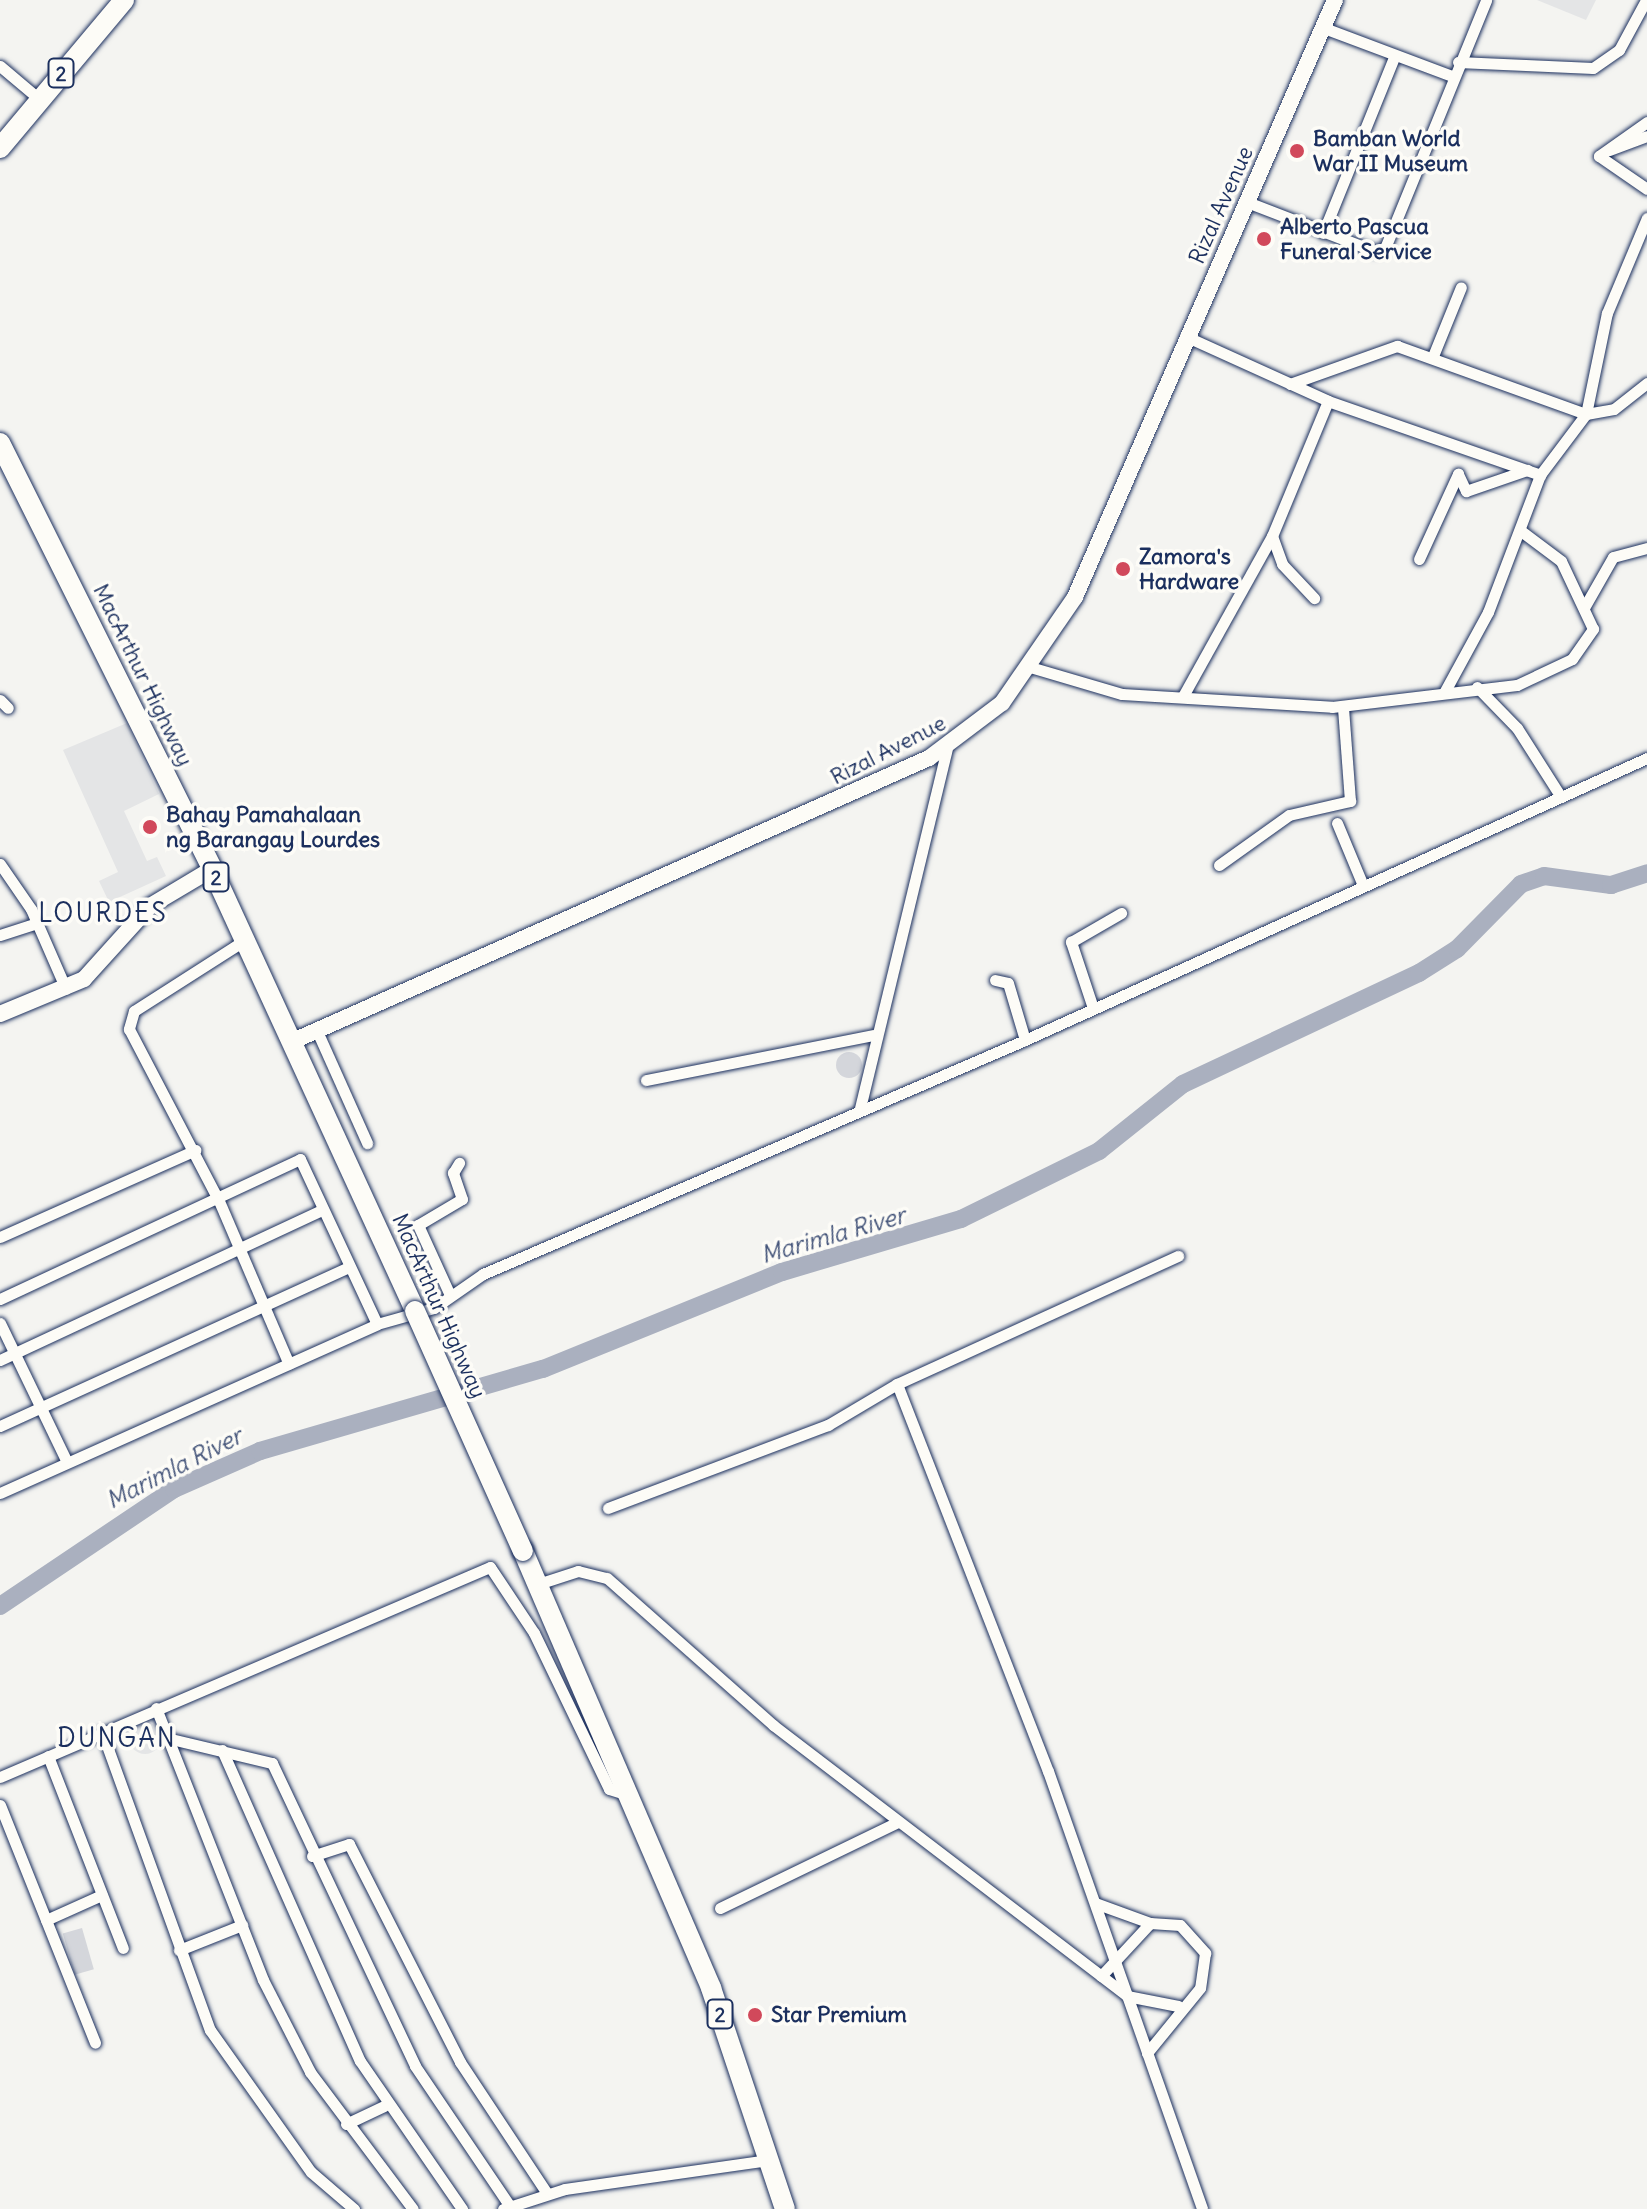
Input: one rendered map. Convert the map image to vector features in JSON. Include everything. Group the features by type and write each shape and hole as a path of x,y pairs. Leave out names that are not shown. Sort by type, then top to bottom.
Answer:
{"highway":[{"name":"2","path":"0,148 124,0"},
{"name":"MacArthur Highway","path":"0,443 51,539 212,869 538,1584 632,1796 738,2060 785,2209"}],"street":[{"name":"Rizal Avenue","path":"291,1042 947,749 1030,667 1075,597 1185,336 1335,0"},
{"path":"1247,202 1323,233 1385,248 1452,76 1486,0"},
{"path":"1458,62 1593,68 1619,50 1646,0"},
{"path":"1324,28 1394,57 1452,76"},
{"path":"1323,233 1394,57"},
{"path":"0,66 39,99"},
{"path":"1647,122 1599,156 1609,169 1647,189"},
{"path":"1609,150 1647,136"},
{"path":"1445,691 1521,531 1540,475 1586,414 1607,313 1647,218"},
{"path":"1433,356 1461,287"},
{"path":"1185,336 1328,401 1540,475"},
{"path":"1290,384 1388,347 1433,356 1586,414 1614,409 1647,383"},
{"path":"1183,696 1272,536 1328,401"},
{"path":"1419,559 1458,474 1466,491 1527,470"},
{"path":"1030,667 1122,694 1343,707 1445,691 1531,682 1572,659 1593,636 1585,606 1561,561 1521,531"},
{"path":"1272,536 1282,564 1314,598"},
{"path":"1585,606 1613,557 1647,548"},
{"path":"1477,687 1517,728 1561,797"},
{"path":"1219,865 1289,815 1350,801 1343,707"},
{"path":"860,1108 874,1035 947,749"},
{"path":"0,1493 377,1324 434,1308 449,1293 860,1108 1025,1040 1362,883 1647,758"},
{"path":"1337,823 1362,883"},
{"path":"0,864 37,923 66,989"},
{"path":"0,1014 66,989 107,960 163,895 212,869"},
{"path":"1093,1008 1071,942 1121,913"},
{"path":"0,935 37,923"},
{"path":"245,940 129,1020 219,1201 266,1304 289,1364"},
{"path":"995,980 1008,983 1025,1040"},
{"path":"317,1031 367,1143"},
{"path":"646,1080 874,1035"},
{"path":"0,1237 195,1150"},
{"path":"0,1299 219,1201 300,1159 377,1324"},
{"path":"449,1293 418,1225 462,1199 453,1173 459,1163"},
{"path":"0,1360 242,1251 322,1210"},
{"path":"608,1508 731,1455 828,1425 897,1384 1178,1256"},
{"path":"0,1426 349,1267"},
{"path":"0,1323 38,1410 67,1462"},
{"path":"897,1384 1095,1903 1202,2209"},
{"path":"0,1777 490,1567 542,1646 609,1789 632,1796"},
{"path":"538,1584 578,1571 607,1578 679,1646 898,1822 1127,1996 1178,2006"},
{"path":"156,1708 171,1739 242,1925 310,2072 346,2124 413,2209"},
{"path":"102,1732 210,2030 311,2172 354,2209"},
{"path":"171,1739 272,1763 312,1856 415,2066 506,2207 546,2192 770,2160"},
{"path":"222,1750 307,1953 384,2106 462,2209"},
{"path":"48,1756 123,1948"},
{"path":"0,1805 95,2043"},
{"path":"720,1908 898,1822"},
{"path":"312,1856 349,1844 460,2062 546,2192"},
{"path":"46,1920 102,1895"},
{"path":"1095,1903 1150,1923 1187,1929 1205,1953 1203,1982 1178,2006 1147,2053"},
{"path":"1101,1976 1150,1923"},
{"path":"179,1950 242,1925"},
{"path":"346,2124 384,2106"}],"shaded area":[{"path":"1537,0 1596,0 1586,20"},
{"path":"127,723 159,794 124,811 147,861 157,857 166,876 109,902 99,881 118,872 63,750"},
{"path":"849,1052 858,1056 862,1065 858,1074 849,1078 840,1074 836,1065 840,1056"},
{"path":"145,1722 156,1727 161,1738 156,1749 145,1754 134,1749 129,1738 134,1727"},
{"path":"82,1928 94,1969 75,1975 63,1934"}],"waterway":[{"name":"Marimla River","path":"0,1606 174,1489 260,1451 543,1369 782,1272 961,1219 1099,1151 1183,1084 1419,973 1457,949 1521,884 1544,876 1611,885 1647,873"}],"place":[{"name":"Bamban World War II Museum","path":"1297,151"},
{"name":"Alberto Pascua Funeral Service","path":"1264,239"},
{"name":"Zamora's Hardware","path":"1123,569"},
{"name":"Bahay Pamahalaan ng Barangay Lourdes","path":"150,827"},
{"name":"Star Premium","path":"755,2015"}],"district":[{"name":"LOURDES","path":"103,913"},
{"name":"DUNGAN","path":"117,1738"}]}
